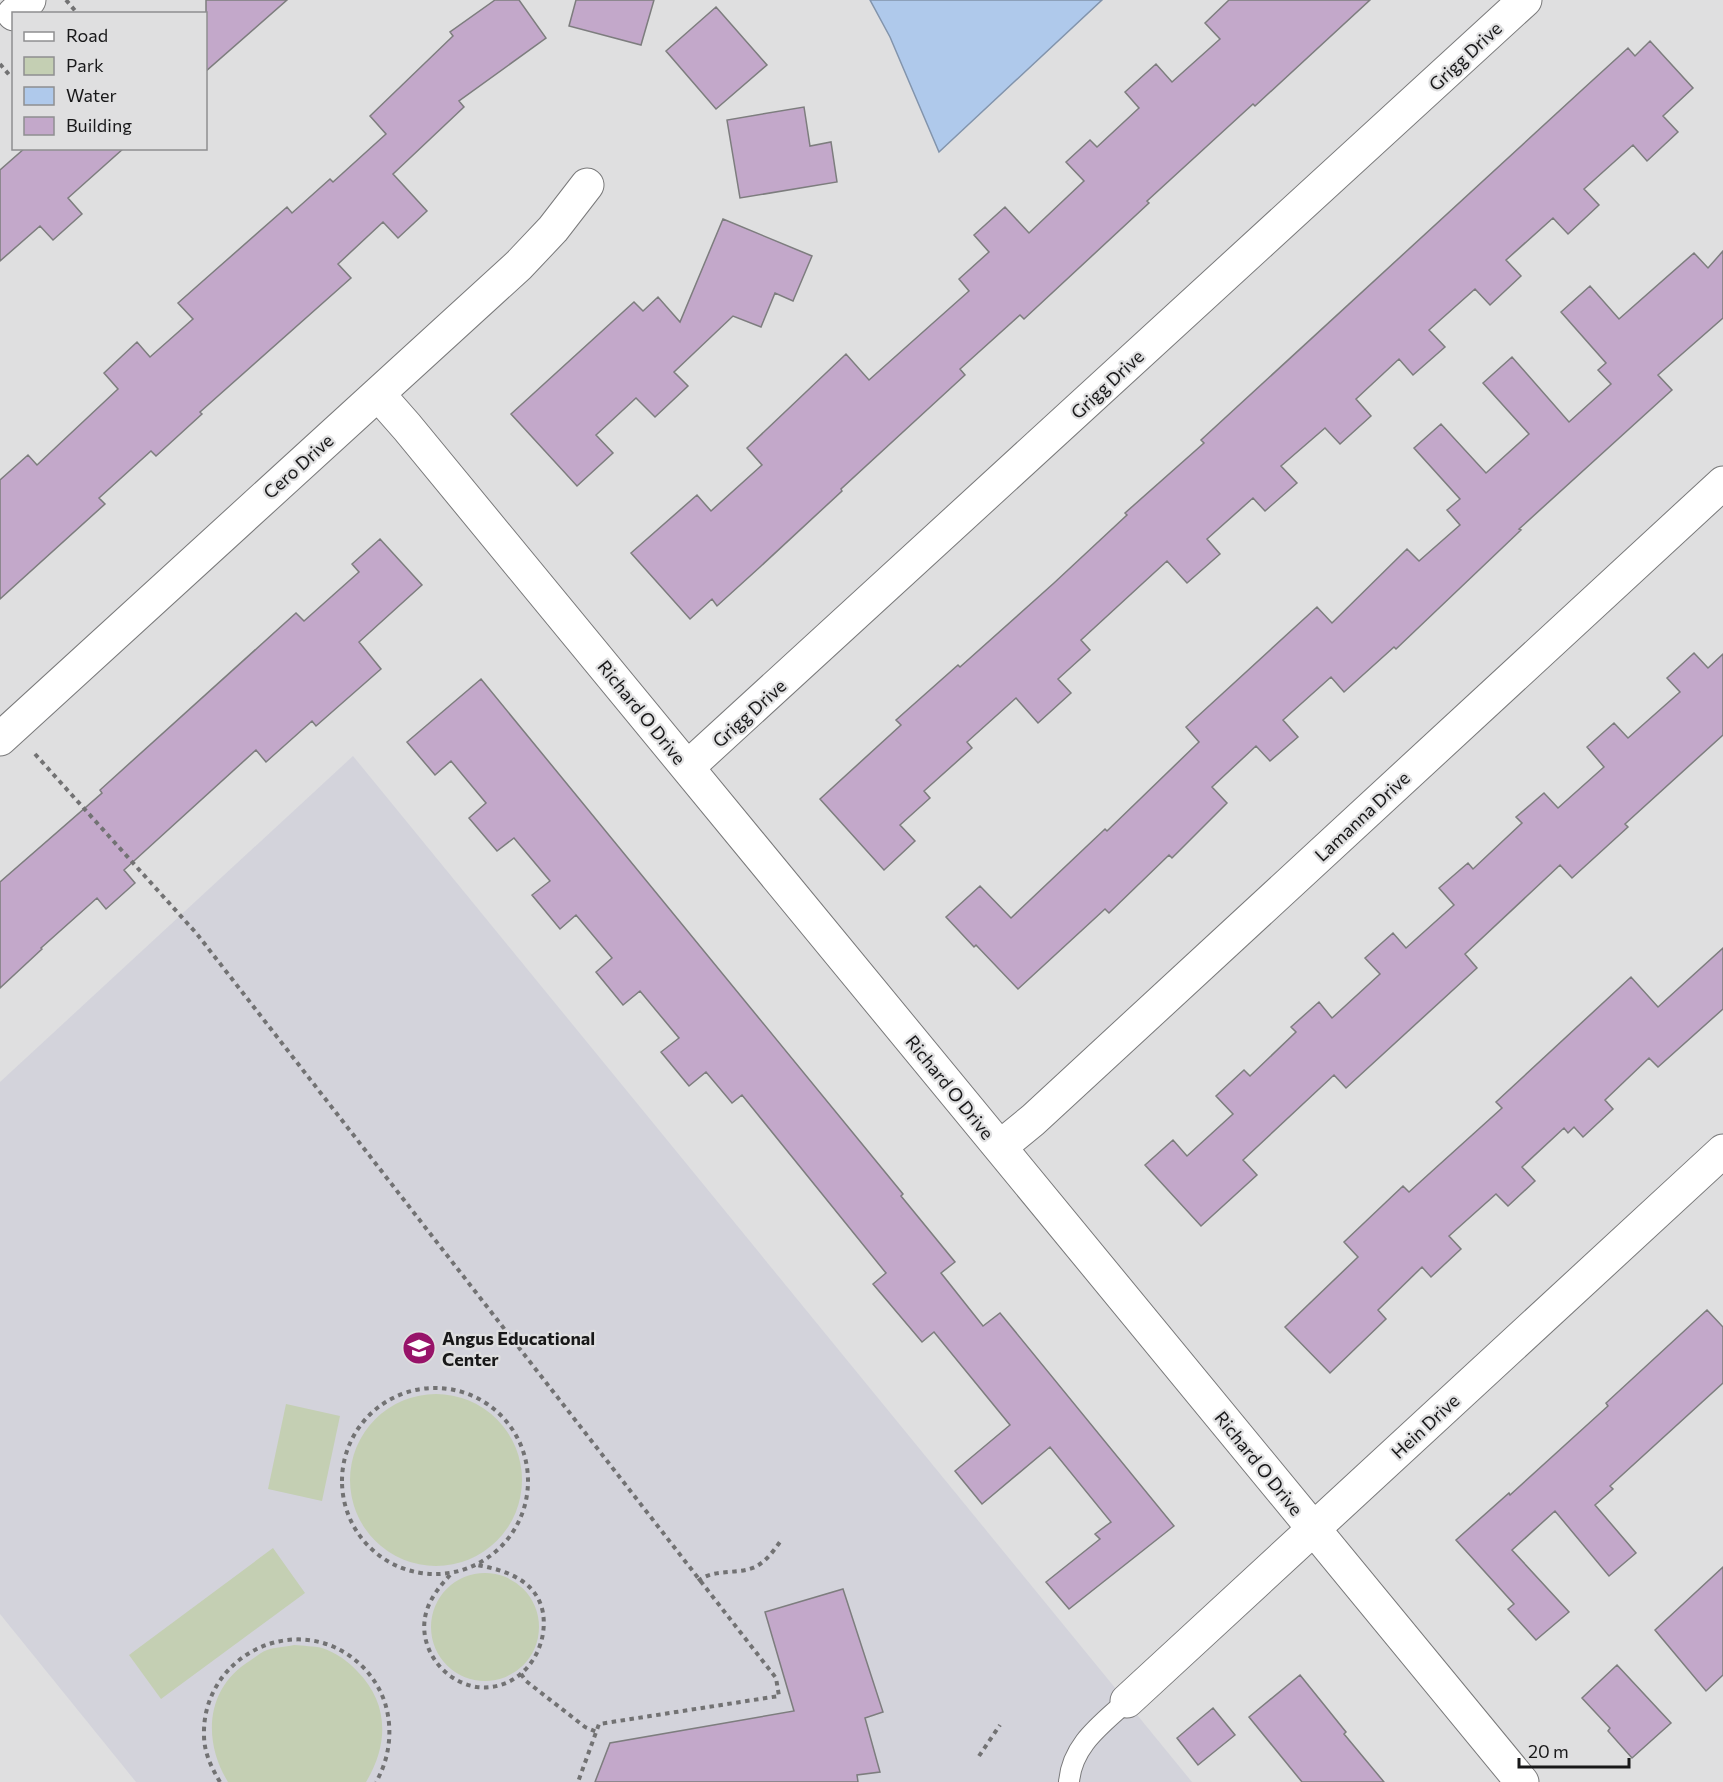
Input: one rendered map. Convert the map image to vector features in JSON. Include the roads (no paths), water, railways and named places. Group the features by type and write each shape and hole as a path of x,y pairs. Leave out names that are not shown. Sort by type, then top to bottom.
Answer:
{"street":[{"name":"Grigg Drive","path":"688,767 1526,0"},
{"name":"Cero Drive","path":"14,743 378,394 519,265 553,229 587,185"},
{"name":"Richard O Drive","path":"378,394 407,426 1522,1782"},
{"name":"Lamanna Drive","path":"1000,1147 1033,1120 1723,483"},
{"name":"Hein Drive","path":"1127,1701 1723,1151"}],"lane":[{"path":"1069,1782 1070,1768 1090,1734 1127,1701"}],"water":[{"path":"870,0 1102,0 939,152 890,37"}],"place":[{"name":"Angus Educational Center","path":"419,1348"}]}
